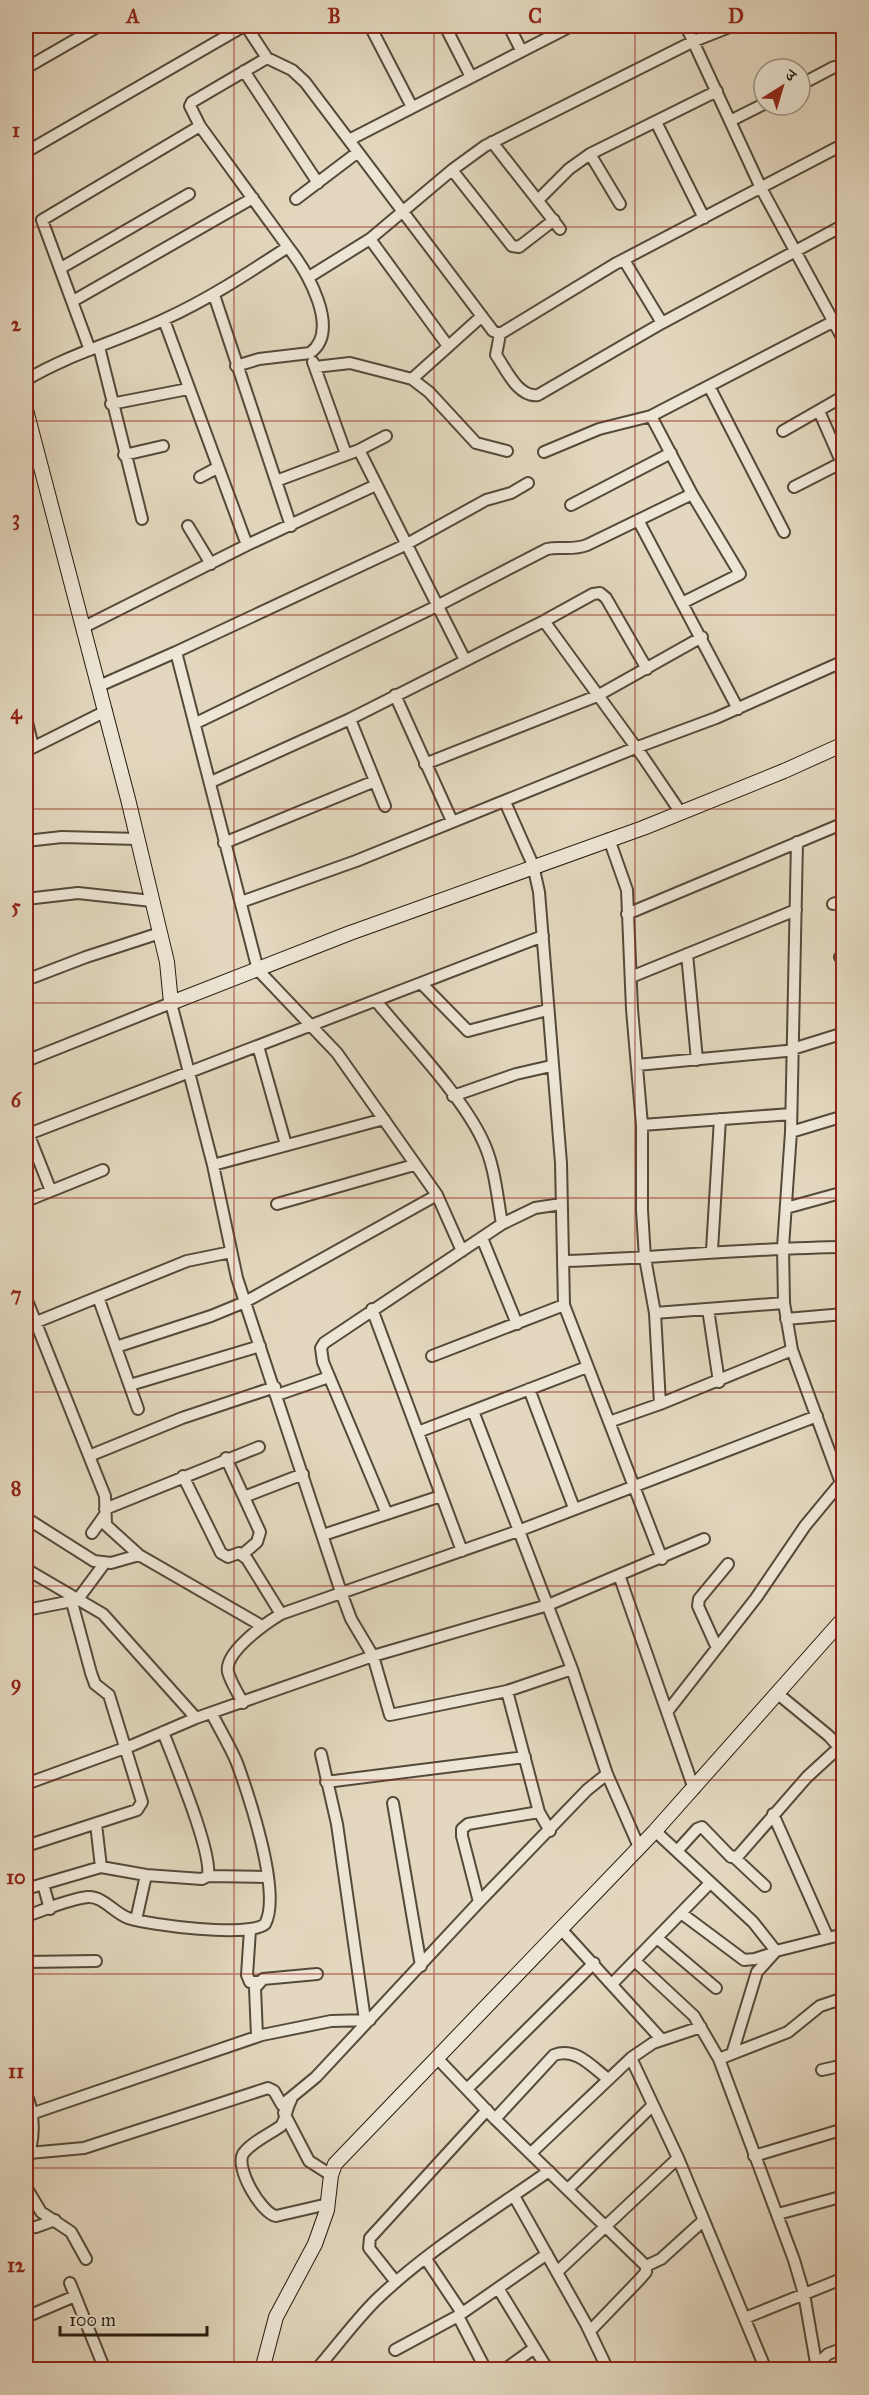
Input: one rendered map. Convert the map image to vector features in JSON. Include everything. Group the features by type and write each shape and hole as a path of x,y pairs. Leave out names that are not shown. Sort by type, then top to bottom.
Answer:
{"street":[{"path":"26,68 99,26"},
{"path":"26,152 245,26 267,58 298,75 404,211 493,332 500,334 624,260 843,144"},
{"path":"370,26 412,107"},
{"path":"446,26 471,77"},
{"path":"509,26 521,50"},
{"path":"349,140 571,26"},
{"path":"686,26 761,188 796,252 838,319 843,341"},
{"path":"309,277 370,239 452,170 492,142 694,41 732,26"},
{"path":"236,366 259,359 310,353 320,341 322,323 318,300 309,277 191,111 192,102 267,58"},
{"path":"812,79 834,67"},
{"path":"244,71 318,183"},
{"path":"538,200 569,169 590,154 717,91"},
{"path":"730,121 752,110"},
{"path":"656,122 704,218"},
{"path":"142,519 94,348 42,220 201,126"},
{"path":"452,170 512,246 519,247 557,224 492,142"},
{"path":"296,199 358,152"},
{"path":"590,154 620,204"},
{"path":"61,268 189,194"},
{"path":"73,301 253,198"},
{"path":"500,334 496,355 521,390 532,396 547,392 662,323 843,225"},
{"path":"370,239 448,346"},
{"path":"26,380 58,363 164,320 214,296 288,247"},
{"path":"624,260 662,323"},
{"path":"214,296 291,526"},
{"path":"412,379 482,316"},
{"path":"544,452 600,429 651,416 710,388 838,319"},
{"path":"164,320 247,545"},
{"path":"310,353 346,454"},
{"path":"315,367 350,363 412,379 421,384 476,443 507,451"},
{"path":"710,388 784,532"},
{"path":"111,404 188,389"},
{"path":"783,431 843,396"},
{"path":"26,410 138,839 167,962 171,1003 213,1165 231,1252 245,1302 341,1592 351,1619 373,1656 390,1715 507,1690 572,1668"},
{"path":"794,487 842,466 819,411"},
{"path":"651,416 692,494 740,574 684,602"},
{"path":"276,481 359,450 386,436"},
{"path":"124,455 163,446"},
{"path":"359,450 465,660"},
{"path":"571,505 671,453"},
{"path":"200,477 217,468"},
{"path":"99,686 405,545 486,500 511,493 528,483"},
{"path":"84,627 247,545 376,485"},
{"path":"196,723 437,606 547,549 577,549 692,494"},
{"path":"638,520 684,602 738,709"},
{"path":"188,526 211,564"},
{"path":"211,782 350,719 593,594 600,593 606,598 647,669"},
{"path":"544,621 681,813"},
{"path":"425,764 597,696 702,637"},
{"path":"176,652 258,970 337,1053 437,1195 462,1251"},
{"path":"241,902 356,861 635,748 738,709 843,661"},
{"path":"395,695 452,821"},
{"path":"26,718 29,749 106,711"},
{"path":"350,719 385,806"},
{"path":"26,1061 171,1003 533,865 681,813 843,744"},
{"path":"224,843 375,781"},
{"path":"505,802 533,865 543,936 551,1066 561,1163 564,1305 662,1559"},
{"path":"627,914 843,823"},
{"path":"26,841 62,837 138,839"},
{"path":"609,839 627,890 642,1125 642,1210 645,1258 655,1313 660,1404"},
{"path":"667,1712 842,1484 792,1350 784,1303 783,1247 791,1132 796,842"},
{"path":"26,899 78,893 152,901"},
{"path":"631,976 796,910"},
{"path":"26,980 86,957 160,933"},
{"path":"51,1191 27,1134 543,936"},
{"path":"687,954 697,1060"},
{"path":"421,983 463,1029 468,1031 547,1010"},
{"path":"376,1001 453,1096 485,1145 502,1224"},
{"path":"637,1065 792,1050 843,1033"},
{"path":"258,1046 286,1145"},
{"path":"453,1096 516,1074 551,1066"},
{"path":"642,1125 791,1114"},
{"path":"791,1132 843,1116"},
{"path":"213,1165 384,1119"},
{"path":"712,1250 720,1119"},
{"path":"277,1204 414,1165"},
{"path":"26,1201 104,1170"},
{"path":"786,1208 843,1192"},
{"path":"116,1347 211,1316 245,1302 437,1195"},
{"path":"387,1514 323,1362 321,1348 324,1343 372,1309 502,1224 535,1208 561,1204"},
{"path":"482,1238 517,1324"},
{"path":"564,1261 645,1258 712,1250 843,1247"},
{"path":"34,1323 187,1262 231,1252"},
{"path":"98,1297 138,1409"},
{"path":"26,1298 34,1323 105,1496 106,1525 116,1537 139,1556 262,1626"},
{"path":"655,1313 784,1303"},
{"path":"432,1356 564,1305"},
{"path":"372,1309 462,1551"},
{"path":"708,1309 718,1382"},
{"path":"786,1319 843,1314"},
{"path":"130,1385 260,1346"},
{"path":"609,1422 718,1382 792,1350"},
{"path":"418,1432 587,1367"},
{"path":"89,1456 182,1418 329,1377"},
{"path":"530,1389 574,1508"},
{"path":"473,1411 572,1668 607,1774 639,1846"},
{"path":"243,1703 228,1672 228,1664 237,1651 262,1626 282,1614 518,1531 817,1416"},
{"path":"92,1533 104,1513 183,1476 259,1447"},
{"path":"183,1476 221,1553 228,1557 243,1554 260,1537 226,1458"},
{"path":"244,1497 303,1474"},
{"path":"323,1535 441,1496"},
{"path":"26,1518 80,1553 104,1564"},
{"path":"26,1784 127,1747 196,1718 373,1656 548,1605 662,1559 704,1539"},
{"path":"243,1554 282,1614"},
{"path":"26,1610 73,1598 104,1564 139,1556"},
{"path":"717,1648 698,1606 699,1599 728,1564"},
{"path":"26,1569 103,1614 196,1718"},
{"path":"619,1575 694,1790"},
{"path":"26,1846 96,1824 140,1807 141,1802 127,1747 109,1695 95,1684 73,1598"},
{"path":"264,2369 276,2317 315,2244 328,2204 331,2175 341,2156 694,1790 843,1618"},
{"path":"507,1690 539,1812 550,1831"},
{"path":"734,1857 807,1777 842,1747 778,1694"},
{"path":"26,1916 88,1897 105,1903 117,1913 136,1920 187,1928 250,1930 261,1928 271,1909 259,1833 237,1763 212,1714"},
{"path":"163,1732 195,1817 208,1876"},
{"path":"321,1754 337,1824 368,2020"},
{"path":"326,1782 525,1757"},
{"path":"26,2094 31,2114 27,2155 84,2148 268,2088 274,2091 282,2105 316,2077 478,1902 550,1831 587,1790 607,1774"},
{"path":"393,1803 421,1966"},
{"path":"478,1902 462,1829 468,1824 539,1812"},
{"path":"773,1814 828,1938"},
{"path":"96,1824 101,1867"},
{"path":"677,1851 697,1829 702,1827 765,1886"},
{"path":"655,1831 753,1922 776,1951"},
{"path":"26,1889 101,1867 146,1875 202,1879 208,1876 267,1877"},
{"path":"136,1920 146,1875"},
{"path":"612,1984 710,1882"},
{"path":"43,1884 50,1909"},
{"path":"681,1913 744,1959 755,1959 776,1951 843,1934"},
{"path":"561,1929 663,2040"},
{"path":"250,1930 247,1975 250,1982 317,1974"},
{"path":"657,1938 716,1988"},
{"path":"732,2054 757,1972 776,1951"},
{"path":"634,1960 701,2026 719,2059 778,2214 804,2294 813,2366 843,2348"},
{"path":"26,1962 96,1961"},
{"path":"467,2089 594,1963"},
{"path":"257,2036 255,1988 258,1982"},
{"path":"719,2059 788,2032 820,2006 843,1998"},
{"path":"31,2114 257,2036 331,2021 368,2020"},
{"path":"531,2153 632,2058 663,2040 701,2026"},
{"path":"396,2282 369,2248 370,2238 491,2115 554,2055 564,2052 576,2054 608,2079"},
{"path":"437,2058 491,2115 646,2266 646,2272 640,2279 590,2331"},
{"path":"632,2058 678,2158 766,2370"},
{"path":"822,2070 843,2065"},
{"path":"293,2097 284,2112 284,2122 281,2126 247,2150 241,2157 240,2166 262,2209 269,2215 276,2216 328,2204"},
{"path":"568,2189 653,2105"},
{"path":"284,2112 309,2161 331,2175"},
{"path":"754,2156 843,2129"},
{"path":"557,2272 678,2158"},
{"path":"316,2370 375,2301 396,2282 549,2170"},
{"path":"26,2187 34,2205 71,2232 86,2259"},
{"path":"514,2196 590,2331 608,2370"},
{"path":"778,2214 843,2196"},
{"path":"26,2228 36,2228 55,2220"},
{"path":"646,2266 661,2259 704,2220"},
{"path":"394,2349 460,2314 547,2254"},
{"path":"426,2259 460,2314 486,2370"},
{"path":"745,2318 843,2278"},
{"path":"70,2283 105,2370"},
{"path":"498,2288 533,2349 548,2370"},
{"path":"26,2317 75,2296"},
{"path":"504,2370 533,2349"}]}
